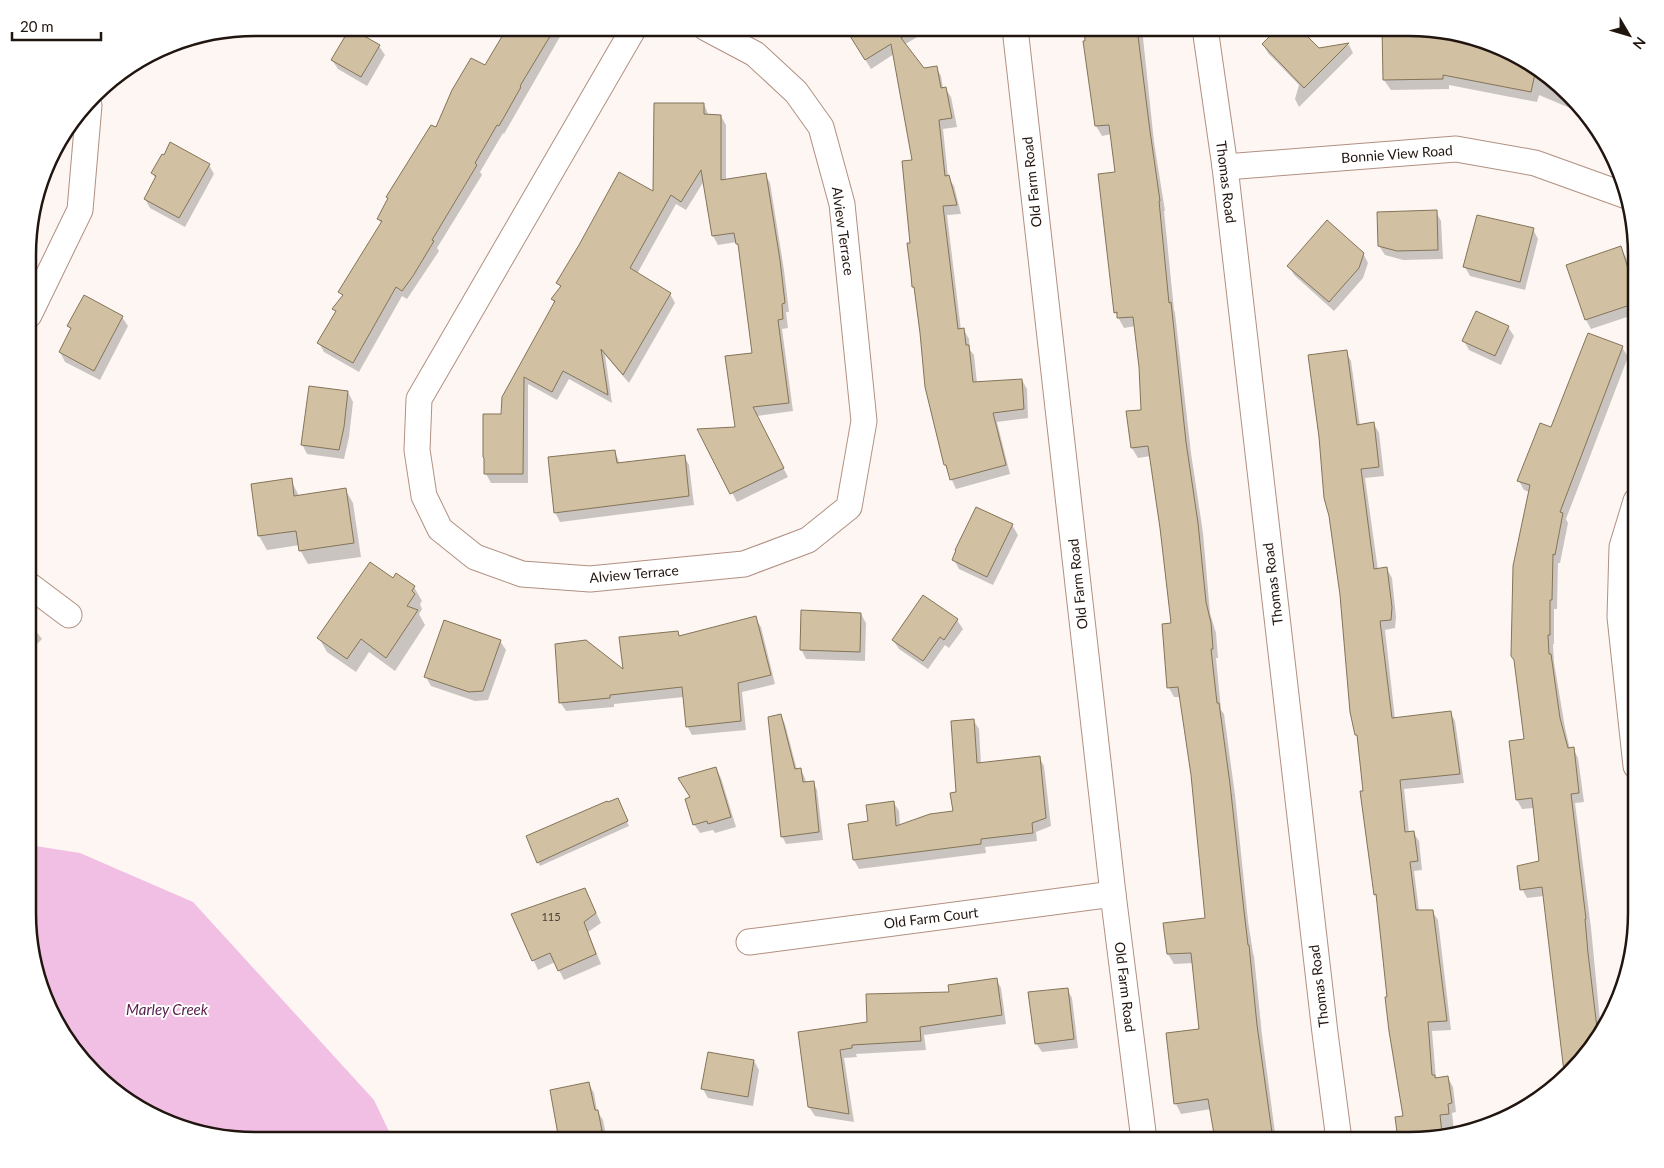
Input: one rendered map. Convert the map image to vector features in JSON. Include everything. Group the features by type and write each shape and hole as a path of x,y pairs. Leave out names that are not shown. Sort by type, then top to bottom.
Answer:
{"street":[{"name":"Alview Terrace","path":"629,36 419,399 417,450 424,496 440,529 475,557 522,574 590,579 744,564 808,540 849,507 864,421 842,204 821,127 796,92 755,54 721,36"},
{"name":"Old Farm Road","path":"1016,36 1113,894 1143,1132"},
{"name":"Thomas Road","path":"1205,36 1225,168 1338,1132"},
{"path":"36,300 80,210 88,114"},
{"name":"Bonnie View Road","path":"1225,168 1456,149 1534,162 1618,193"},
{"path":"1628,527 1622,547 1620,617 1628,655"},
{"path":"36,590 69,614"},
{"name":"Old Farm Court","path":"749,942 1113,894"}],"water":[{"name":"Marley Creek","path":"36,846 80,853 193,902 374,1100 389,1132 255,1132 213,1128 185,1120 158,1109 122,1086 100,1068 73,1034 59,1010 48,983 38,941"}],"building":[{"path":"345,36 364,36 380,45 361,77 331,60"},
{"path":"502,36 550,36 520,86 499,126 497,125 475,163 477,165 432,240 434,241 413,276 402,291 396,287 353,363 317,343 336,311 332,309 343,295 338,292 382,221 377,219 388,198 386,197 431,125 436,127 452,90 471,58 485,65"},
{"path":"850,36 904,36 901,38 924,68 937,66 941,88 946,87 952,118 939,120 945,176 949,175 957,205 943,206 958,329 964,328 966,345 969,345 973,382 1022,379 1024,409 993,413 1006,465 950,480 946,465 944,465 925,387 920,333 914,287 912,287 907,243 910,243 902,161 912,160 891,44 865,60"},
{"path":"1085,36 1138,36 1160,201 1169,303 1171,302 1186,442 1198,523 1206,602 1211,623 1213,649 1211,649 1217,703 1219,703 1230,784 1257,1025 1272,1132 1214,1132 1208,1099 1174,1104 1166,1033 1199,1029 1191,953 1167,954 1163,923 1205,918 1191,775 1178,687 1167,688 1162,624 1171,623 1148,446 1131,448 1126,411 1141,410 1139,367 1133,317 1117,318 1117,312 1114,313 1098,174 1115,172 1109,125 1095,126 1083,41 1085,41"},
{"path":"1270,36 1307,36 1319,48 1349,43 1304,88 1262,44"},
{"path":"1382,36 1409,36 1451,40 1479,48 1506,59 1534,76 1531,92 1443,75 1443,79 1383,80"},
{"path":"654,103 704,103 704,114 721,115 721,180 766,173 785,303 782,304 783,319 778,320 789,403 753,407 784,468 730,494 697,429 735,427 725,356 752,353 738,244 736,244 734,233 712,236 701,170 681,202 671,195 630,268 671,293 623,375 601,349 608,395 563,371 552,392 524,377 523,474 484,474 483,414 501,414 502,397 555,301 551,299 561,286 556,283 619,172 653,191"},
{"path":"170,142 210,164 179,218 144,199 156,176 151,173 162,154 164,155"},
{"path":"1437,210 1438,250 1397,251 1378,246 1377,212"},
{"path":"1477,215 1534,228 1520,282 1463,267"},
{"path":"1327,220 1364,253 1359,268 1329,302 1287,266"},
{"path":"1621,246 1628,268 1628,306 1585,320 1566,265"},
{"path":"84,295 123,316 94,371 59,352 71,328 67,326"},
{"path":"1476,311 1509,326 1495,356 1462,341"},
{"path":"1588,333 1623,346 1560,512 1563,513 1555,555 1553,554 1550,635 1548,635 1549,654 1551,654 1560,718 1568,748 1574,747 1579,793 1571,794 1597,1024 1564,1068 1542,887 1520,890 1517,866 1539,861 1532,798 1516,800 1509,741 1524,739 1514,660 1511,656 1513,566 1530,485 1517,481 1540,423 1551,427"},
{"path":"1347,350 1357,425 1374,422 1379,467 1361,469 1374,569 1387,567 1392,607 1391,620 1380,621 1392,718 1451,711 1460,774 1400,780 1405,832 1414,831 1418,861 1410,862 1416,910 1433,910 1447,1021 1428,1022 1432,1075 1435,1075 1435,1078 1448,1076 1452,1103 1448,1104 1449,1114 1440,1115 1442,1129 1397,1132 1395,1117 1403,1116 1389,1031 1376,894 1374,895 1360,791 1363,791 1357,735 1355,735 1350,712 1340,595 1329,516 1324,498 1319,437 1308,355"},
{"path":"309,386 348,391 339,450 301,445"},
{"path":"615,450 617,463 685,455 689,496 554,513 548,457"},
{"path":"292,478 294,496 346,488 354,543 299,551 296,531 258,536 251,484"},
{"path":"976,507 1013,524 987,577 952,560"},
{"path":"370,562 393,578 396,573 415,586 412,591 415,594 407,606 418,610 386,658 361,639 347,659 317,638"},
{"path":"923,595 958,619 944,640 940,637 923,661 892,640"},
{"path":"801,610 861,613 860,652 800,650"},
{"path":"756,616 771,675 738,683 741,721 686,727 682,687 610,695 610,698 559,703 555,644 586,640 623,669 619,637 678,631 679,636"},
{"path":"444,620 501,640 483,691 469,692 424,677"},
{"path":"781,714 795,769 801,768 803,782 814,781 819,832 781,837 768,717"},
{"path":"974,719 977,763 1040,756 1046,818 1032,823 1033,833 981,839 981,844 853,860 848,824 868,821 866,805 894,801 896,826 930,814 953,811 950,793 956,792 951,721"},
{"path":"716,767 731,817 708,824 707,821 693,825 685,799 690,797 678,778"},
{"path":"618,798 628,821 537,863 526,836"},
{"path":"585,888 596,913 584,922 596,954 558,971 550,953 532,961 511,914"},
{"path":"997,978 1002,1015 920,1027 921,1041 852,1045 852,1048 840,1050 849,1114 808,1107 798,1032 867,1022 866,994 949,992 948,985"},
{"path":"1068,988 1074,1039 1035,1044 1028,992"},
{"path":"708,1052 754,1060 748,1097 701,1089"},
{"path":"589,1082 595,1110 598,1110 602,1131 558,1132 550,1090"}]}
